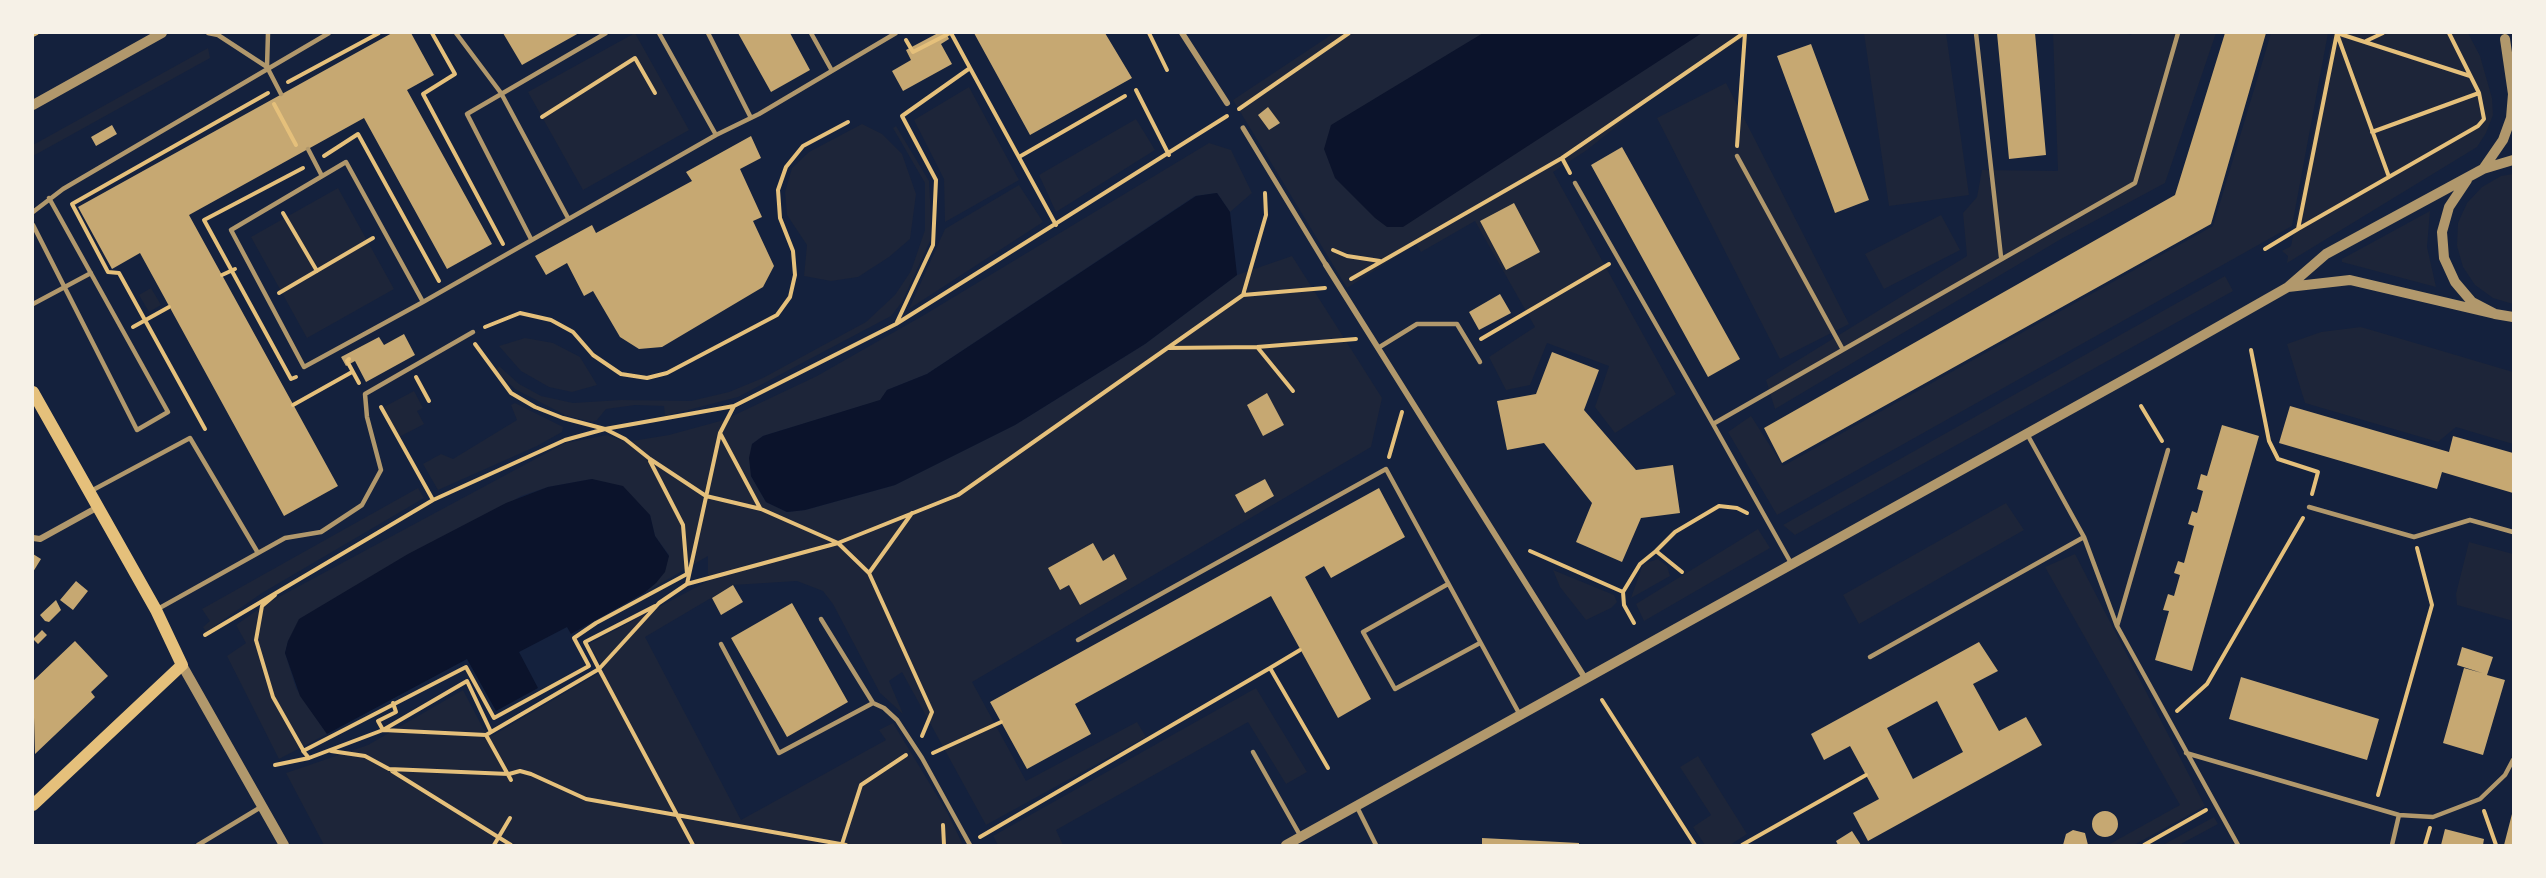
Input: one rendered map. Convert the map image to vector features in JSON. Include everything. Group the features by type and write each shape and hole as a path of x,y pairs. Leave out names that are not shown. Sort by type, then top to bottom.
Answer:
{"main road":[{"path":"33,392 156,610 182,665 33,805"}],"street":[{"path":"33,105 162,33"},
{"path":"1182,33 1227,103"},
{"path":"2503,36 2513,52"},
{"path":"2483,169 2503,140 2511,118 2513,94 2503,36"},
{"path":"1243,128 1263,165 1585,678"},
{"path":"1287,845 2288,287 2326,254 2483,169 2513,160"},
{"path":"2469,177 2448,207 2442,232 2444,258 2455,282 2472,302 2495,314"},
{"path":"2288,287 2350,280 2513,317"},
{"path":"33,538 40,539 99,507"},
{"path":"182,665 264,806 284,845"}],"lane":[{"path":"208,33 218,35 267,68"},
{"path":"268,33 267,68 281,94"},
{"path":"33,212 49,198 329,33"},
{"path":"456,33 501,93 568,218"},
{"path":"531,239 467,114 606,33"},
{"path":"659,33 716,135"},
{"path":"708,33 750,116"},
{"path":"811,33 831,69"},
{"path":"423,302 346,162 231,230 303,367 423,302 750,116 798,92 831,69 896,33"},
{"path":"1976,33 2001,257"},
{"path":"1713,424 2001,257 2135,183 2178,33"},
{"path":"308,149 322,176"},
{"path":"1737,156 1842,348"},
{"path":"1575,183 1772,525 1791,563"},
{"path":"33,225 137,430 168,412 49,198"},
{"path":"33,304 91,273"},
{"path":"1378,348 1417,324 1457,324 1480,362"},
{"path":"156,610 285,538 321,531 362,505 381,470 367,417 365,394 471,334"},
{"path":"2027,434 2084,537 2117,626 2238,845"},
{"path":"90,491 190,438 258,553"},
{"path":"2117,626 2168,450"},
{"path":"1078,640 1386,470 1520,715"},
{"path":"2309,507 2414,537 2470,520 2513,532"},
{"path":"1870,657 2084,537"},
{"path":"1448,584 1363,632 1395,689 1480,643"},
{"path":"821,619 873,703 884,708 897,720 922,758 969,844"},
{"path":"721,644 779,753 873,703"},
{"path":"1252,752 1301,837"},
{"path":"2186,753 2399,815 2433,817 2480,798 2505,775 2513,760"},
{"path":"198,845 264,806"},
{"path":"1357,807 1376,845"},
{"path":"2392,845 2399,815"}],"path":[{"path":"205,429 119,273 108,272 72,204 267,93 379,33"},
{"path":"432,33 455,74 423,94 505,247 496,252"},
{"path":"905,39 913,52 951,33 1056,225"},
{"path":"1149,33 1167,70"},
{"path":"205,636 433,500 565,440 605,429 734,406 896,324 1169,155 1350,33"},
{"path":"1737,156 1745,33"},
{"path":"693,845 585,642 659,603 687,584 838,543 958,495 1243,295 1340,287 1562,158 1745,33"},
{"path":"2337,33 2470,76"},
{"path":"2337,33 2389,177"},
{"path":"2298,229 2337,33"},
{"path":"2366,42 2383,33"},
{"path":"2265,249 2478,126 2484,119 2480,93 2449,33"},
{"path":"542,117 635,58 655,93"},
{"path":"896,324 933,244 936,180 902,116 970,68"},
{"path":"1136,90 1169,155"},
{"path":"267,93 300,153"},
{"path":"2372,132 2480,93"},
{"path":"1019,157 1125,96"},
{"path":"389,769 509,774 520,771 586,799 676,813 844,845 861,785 916,749 932,712 869,573 838,543 761,509 706,496 650,459 625,439 605,429 563,418 535,407 511,393 471,334 520,313 551,320 573,332 593,355 621,374 647,378 667,373 777,315 790,297 795,275 793,251 780,218 778,190 786,166 802,146 848,122"},
{"path":"315,162 358,134 439,282 448,277"},
{"path":"302,374 291,380 204,220 308,165 304,159"},
{"path":"1243,295 1266,215 1263,165"},
{"path":"128,171 132,178"},
{"path":"277,202 317,271"},
{"path":"268,300 384,232"},
{"path":"1329,248 1347,256 1383,261"},
{"path":"1470,345 1618,258"},
{"path":"125,332 169,307"},
{"path":"1167,348 1257,347 1371,338"},
{"path":"1257,347 1293,391"},
{"path":"2167,719 2207,684 2309,507 2318,472 2278,459 2269,441 2251,350"},
{"path":"346,361 365,394"},
{"path":"411,368 429,400"},
{"path":"293,405 352,372"},
{"path":"372,390 433,500"},
{"path":"1386,470 1407,394"},
{"path":"687,584 720,433 734,406"},
{"path":"2141,406 2168,450"},
{"path":"720,433 761,509"},
{"path":"650,459 683,525 687,584"},
{"path":"1634,623 1624,605 1623,592 1640,564 1675,532 1719,506 1737,508 1772,525"},
{"path":"869,573 914,511"},
{"path":"2374,807 2432,604 2414,537"},
{"path":"1530,550 1623,592"},
{"path":"1656,551 1682,572"},
{"path":"593,672 574,638 596,623 687,574"},
{"path":"287,585 262,606 256,640 273,697 309,758"},
{"path":"383,730 486,735 599,669 659,603"},
{"path":"969,844 1300,650"},
{"path":"303,750 466,666 494,718 589,666"},
{"path":"1270,668 1328,768"},
{"path":"274,765 331,751 383,730 467,681 491,732"},
{"path":"1602,700 1695,845"},
{"path":"383,730 378,721 396,712 393,703"},
{"path":"922,758 1001,722"},
{"path":"486,735 511,780"},
{"path":"331,751 365,756 511,845"},
{"path":"1742,845 1866,775"},
{"path":"2480,798 2496,845"},
{"path":"2144,845 2215,806"},
{"path":"494,845 510,818"},
{"path":"811,845 814,838"}],"shaded area":[{"path":"635,33 689,130 583,190 528,92"},
{"path":"1334,33 1751,33 1667,86 1587,150 1553,172 1676,394 1615,433 1595,407 1609,366 1547,343 1530,385 1506,390 1489,357 1535,327 1475,221 1421,252 1416,244 1347,288 1233,100"},
{"path":"1483,33 1702,33 1403,227 1387,227 1335,178 1324,149 1331,125"},
{"path":"1864,33 1946,33 1969,195 1889,206"},
{"path":"2053,33 2131,35 2132,33 2216,33 2165,183 2061,239 1775,409 1766,380 1967,256 1963,213 1977,197 1982,170 2058,171"},
{"path":"2271,33 2328,33 2292,226 1777,515 1728,432 1751,416 1783,466 2213,226"},
{"path":"2333,33 2468,33 2480,56 2492,98 2493,115 2477,147 2287,263 2288,256 2282,251 2291,246"},
{"path":"208,48 210,58 33,156 33,145"},
{"path":"1726,83 1849,324 1780,359 1657,118"},
{"path":"969,87 1019,180 945,222 944,179 914,120"},
{"path":"1136,119 1155,150 1056,212 1039,175"},
{"path":"862,124 882,134 902,154 916,194 910,239 889,257 858,277 831,281 804,276 807,245 787,215 785,192 792,168 809,152"},
{"path":"896,126 929,181 931,217 930,241 902,302 891,316 738,397 665,416 664,406 635,405 606,409 597,420 592,422 567,416 515,389 496,371 499,366 519,384 541,396 573,403 621,400 691,401 729,392 763,378 866,322 895,295 911,271 925,230 925,183 893,128"},
{"path":"1209,143 1231,150 1252,193 1230,212 1217,193 1195,196 927,374 887,390 881,400 763,436 752,444 751,476 766,502 787,512 805,510 895,485 1015,425 1145,344 1237,275 1292,256 1382,398 1371,447 972,682 1026,781 1137,722 1146,737 986,825 902,672 889,681 903,714 880,693 833,604 823,591 797,581 733,585 645,637 741,820 886,740 879,730 893,723 947,812 963,845 324,845 286,773 368,745 463,690 483,728 492,736 604,670 589,644 708,581 708,556 644,593 656,583 669,555 655,536 650,515 592,479 548,487 521,496 288,641 285,653 296,688 327,734 279,759 227,656 246,643 236,625 266,604 565,443 607,435 626,442 669,435 724,420 817,376 924,315"},
{"path":"2513,174 2513,304 2493,298 2475,285 2463,267 2457,246 2458,223 2467,203 2482,187 2501,176"},
{"path":"1019,185 1043,222 909,309 945,229"},
{"path":"338,188 394,289 307,338 251,237"},
{"path":"1217,193 1230,212 1237,275 1145,344 1015,425 895,485 805,510 787,512 766,502 751,476 749,458 752,444 763,436 880,400 887,390 927,374 1196,196"},
{"path":"2430,211 2427,247 2436,287 2342,262 2342,259"},
{"path":"1941,215 1960,250 1884,289 1865,254"},
{"path":"2225,276 2233,291 1795,535 1783,525"},
{"path":"151,288 161,305 149,312 139,295"},
{"path":"2361,327 2513,372 2513,444 2456,427 2438,442 2305,403 2287,344 2321,332"},
{"path":"525,338 553,343 580,357 597,385 572,392 549,387 521,371 499,346"},
{"path":"414,391 423,408 417,411 424,424 399,437 384,407"},
{"path":"515,403 563,427 562,432 537,446 438,490 423,464 441,454 453,459 517,420 511,405"},
{"path":"592,479 623,486 650,515 655,536 669,556 665,572 656,583 644,593 571,634 567,627 519,652 538,688 496,711 467,659 327,734 300,696 285,653 299,619 408,554 506,503 548,487"},
{"path":"418,488 424,498 262,593 206,632 203,627 210,621 202,609"},
{"path":"2006,503 2024,530 1859,624 1843,595"},
{"path":"1758,529 1770,548 1644,621 1636,604"},
{"path":"2469,542 2513,554 2513,621 2457,605 2456,594"},
{"path":"2075,554 2205,806 2134,845 2108,845 2180,805 2045,567"},
{"path":"1658,559 1667,566 1670,576 1631,598 1643,564"},
{"path":"1553,570 1614,595 1617,602 1611,608 1586,620 1560,587"},
{"path":"1256,688 1307,772 1286,784 1248,722 1056,830 1063,845 998,845 993,836"},
{"path":"1698,756 1747,834 1730,845 1705,845 1693,827 1711,815 1680,767"},
{"path":"2214,817 2218,824 2179,845 2163,845"}],"building":[{"path":"392,33 411,33 434,75 407,90 492,244 447,269 364,118 189,215 338,486 284,516 140,253 112,269 78,207"},
{"path":"503,33 579,33 522,65"},
{"path":"738,33 790,33 810,70 771,92"},
{"path":"938,33 946,33 949,39 941,44 952,64 903,91 892,71 911,60 906,50"},
{"path":"974,33 1105,33 1132,78 1030,135"},
{"path":"1997,33 2035,33 2046,155 2009,159"},
{"path":"2225,33 2266,33 2211,224 1782,463 1764,428 2175,195"},
{"path":"1811,44 1869,200 1835,213 1777,56"},
{"path":"1268,107 1280,123 1269,130 1258,115"},
{"path":"112,125 117,134 96,146 91,137"},
{"path":"751,136 761,158 740,169 762,217 753,221 774,266 763,287 662,347 639,349 620,337 593,291 584,296 567,263 546,275 535,256 592,225 596,233 692,181 686,172"},
{"path":"1622,147 1740,359 1708,377 1591,165"},
{"path":"1514,203 1540,252 1506,270 1480,221"},
{"path":"1500,294 1511,313 1479,330 1469,312"},
{"path":"404,334 415,355 366,382 355,361 346,366 341,357 379,337 384,345"},
{"path":"1552,352 1599,370 1584,410 1636,470 1673,465 1680,513 1641,518 1622,562 1576,542 1592,503 1544,443 1507,450 1497,401 1536,394"},
{"path":"1267,393 1284,425 1263,436 1247,405"},
{"path":"2290,406 2449,452 2453,436 2513,453 2513,493 2442,472 2437,489 2279,443"},
{"path":"2222,425 2259,436 2192,671 2155,660 2169,611 2163,610 2168,594 2174,596 2180,575 2174,573 2178,561 2184,563 2194,526 2188,524 2192,511 2197,513 2203,491 2197,489 2201,474 2207,476"},
{"path":"1265,479 1274,496 1245,513 1235,495"},
{"path":"1379,488 1405,537 1331,578 1324,566 1305,577 1371,699 1338,718 1271,596 1075,704 1091,734 1027,769 990,702"},
{"path":"1093,543 1103,561 1114,554 1127,579 1080,605 1069,585 1060,590 1048,568"},
{"path":"33,554 41,559 33,572"},
{"path":"76,581 88,591 73,610 60,600"},
{"path":"733,585 743,602 721,615 712,598"},
{"path":"56,600 61,610 49,622 45,621 40,615"},
{"path":"792,603 848,702 787,737 731,638"},
{"path":"42,630 47,635 38,644 33,639"},
{"path":"75,641 108,676 91,692 95,697 35,754 33,681"},
{"path":"1979,642 1998,671 1973,684 1999,731 2026,717 2042,745 1868,841 1853,813 1879,799 1850,746 1824,760 1811,734","holes":["1937,701 1963,752 1913,779 1887,728"]},
{"path":"2462,647 2493,657 2487,675 2505,680 2483,755 2443,743 2464,668 2482,673 2457,665"},
{"path":"2241,677 2379,719 2367,760 2229,719"},
{"path":"2105,811 2114,815 2118,824 2114,833 2105,837 2096,833 2092,824 2096,815"},
{"path":"2512,814 2513,845 2504,845"},
{"path":"2445,829 2484,839 2483,845 2441,845"},
{"path":"2073,830 2085,833 2088,845 2063,845 2066,834"},
{"path":"1852,831 1861,845 1838,845 1836,841"},
{"path":"1482,838 1579,843 1579,845 1482,845"}]}
